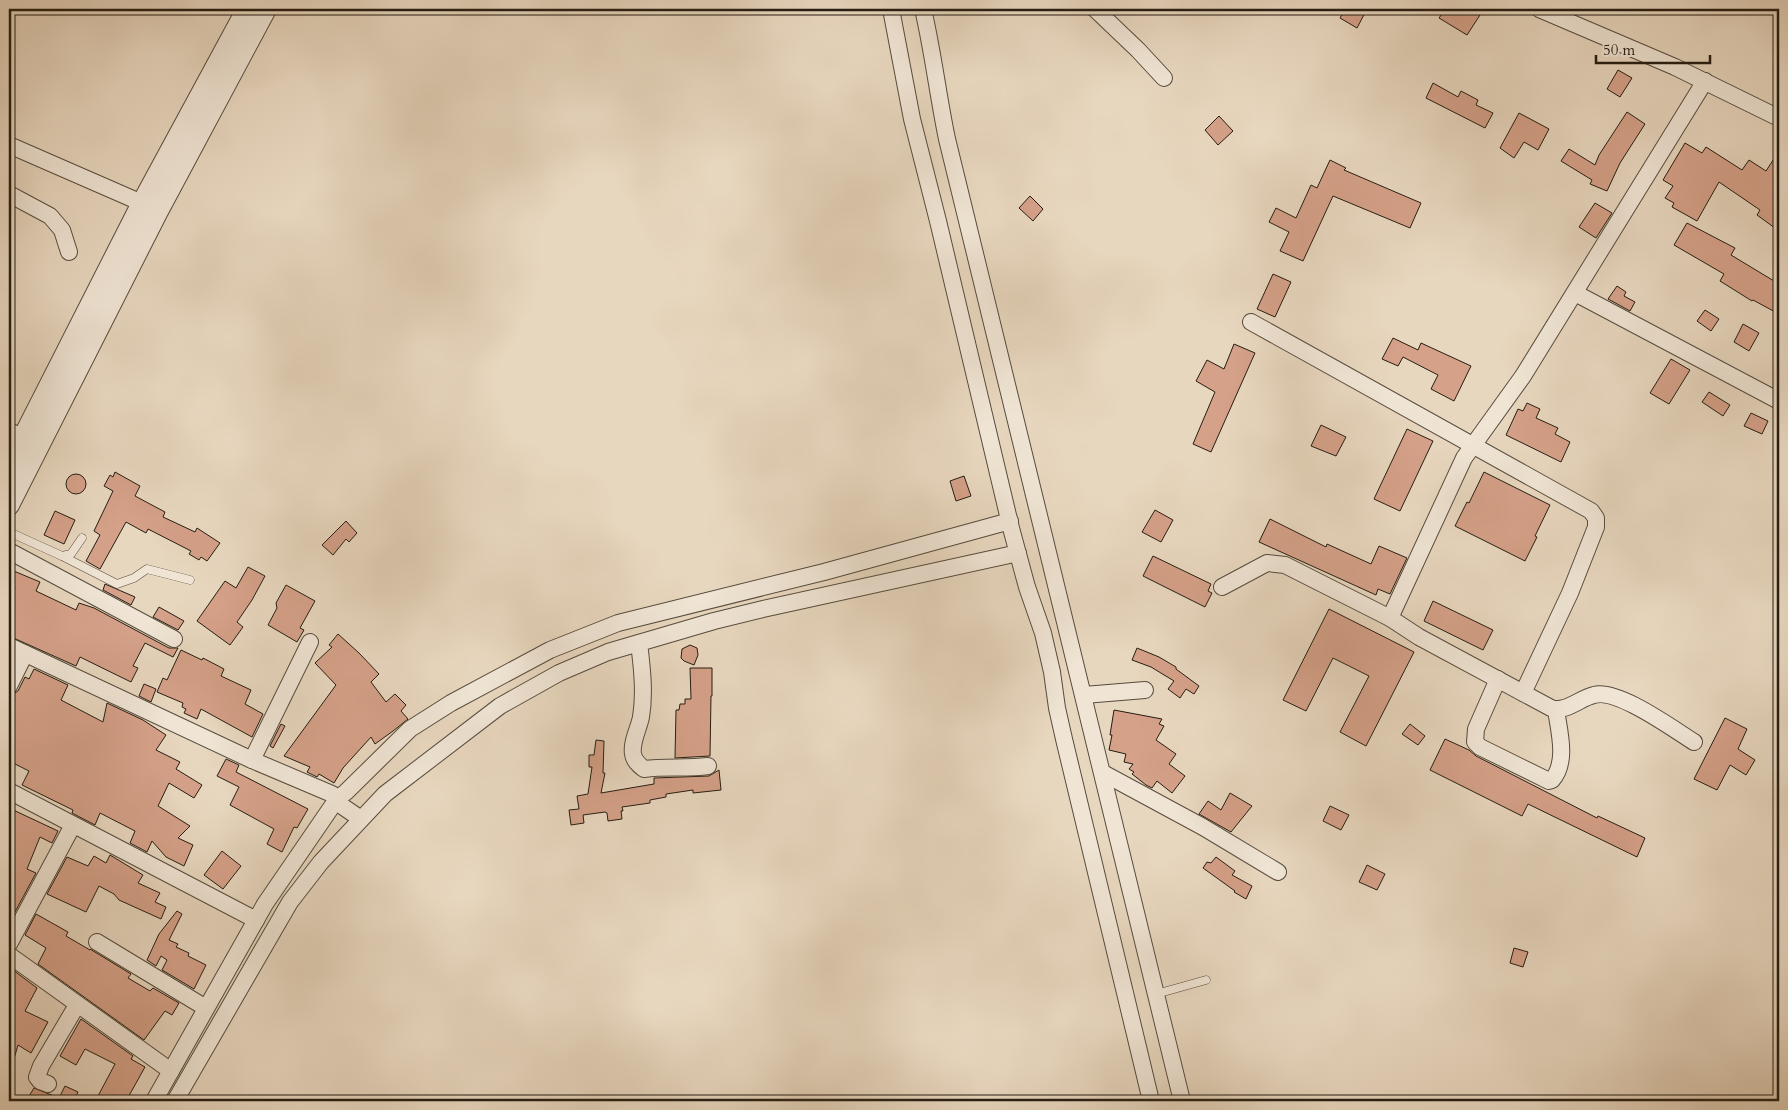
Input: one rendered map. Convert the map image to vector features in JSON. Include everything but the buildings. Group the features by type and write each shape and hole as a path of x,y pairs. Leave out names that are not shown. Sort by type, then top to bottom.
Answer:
{"street":[{"path":"9,465 16,435 247,9"},
{"path":"9,505 157,213 266,9"},
{"path":"891,9 912,119 1011,525 1043,633 1064,739 1151,1101"},
{"path":"923,9 947,139 1182,1101"},
{"path":"1095,9 1164,78"},
{"path":"1539,9 1704,81 1779,118"},
{"path":"1390,618 1464,458 1523,376 1704,81"},
{"path":"9,145 142,203"},
{"path":"9,194 50,216 62,230 69,252"},
{"path":"1575,292 1779,401"},
{"path":"1251,322 1591,511 1596,518 1596,527 1570,593 1523,693"},
{"path":"175,1101 290,902 321,862 349,810 346,792 410,730 451,703 550,650 618,623 1011,525"},
{"path":"154,1101 266,904 349,810 385,794 500,706 559,673 608,652 639,644 674,631 1018,550"},
{"path":"9,551 174,639"},
{"path":"1222,587 1267,564 1285,565 1390,618 1420,637 1556,710"},
{"path":"252,760 310,642"},
{"path":"639,644 643,687 641,717 632,754 636,763 644,769 661,767 679,769 708,766"},
{"path":"9,646 252,760 332,794 349,810"},
{"path":"9,686 24,654"},
{"path":"1498,679 1476,729 1475,742 1549,781 1552,780 1559,769 1561,756 1556,710"},
{"path":"1084,695 1145,690"},
{"path":"1556,710 1594,694 1612,694 1694,742"},
{"path":"1103,772 1203,827 1278,872"},
{"path":"9,791 256,920"},
{"path":"9,944 73,825"},
{"path":"97,942 206,1008"},
{"path":"9,956 171,1071"},
{"path":"48,1084 40,1081 37,1077 41,1066 77,1005"}],"lane":[{"path":"9,532 117,584 134,578 147,569 190,580"},
{"path":"62,556 71,554 82,538"},
{"path":"1156,994 1206,980"}]}
